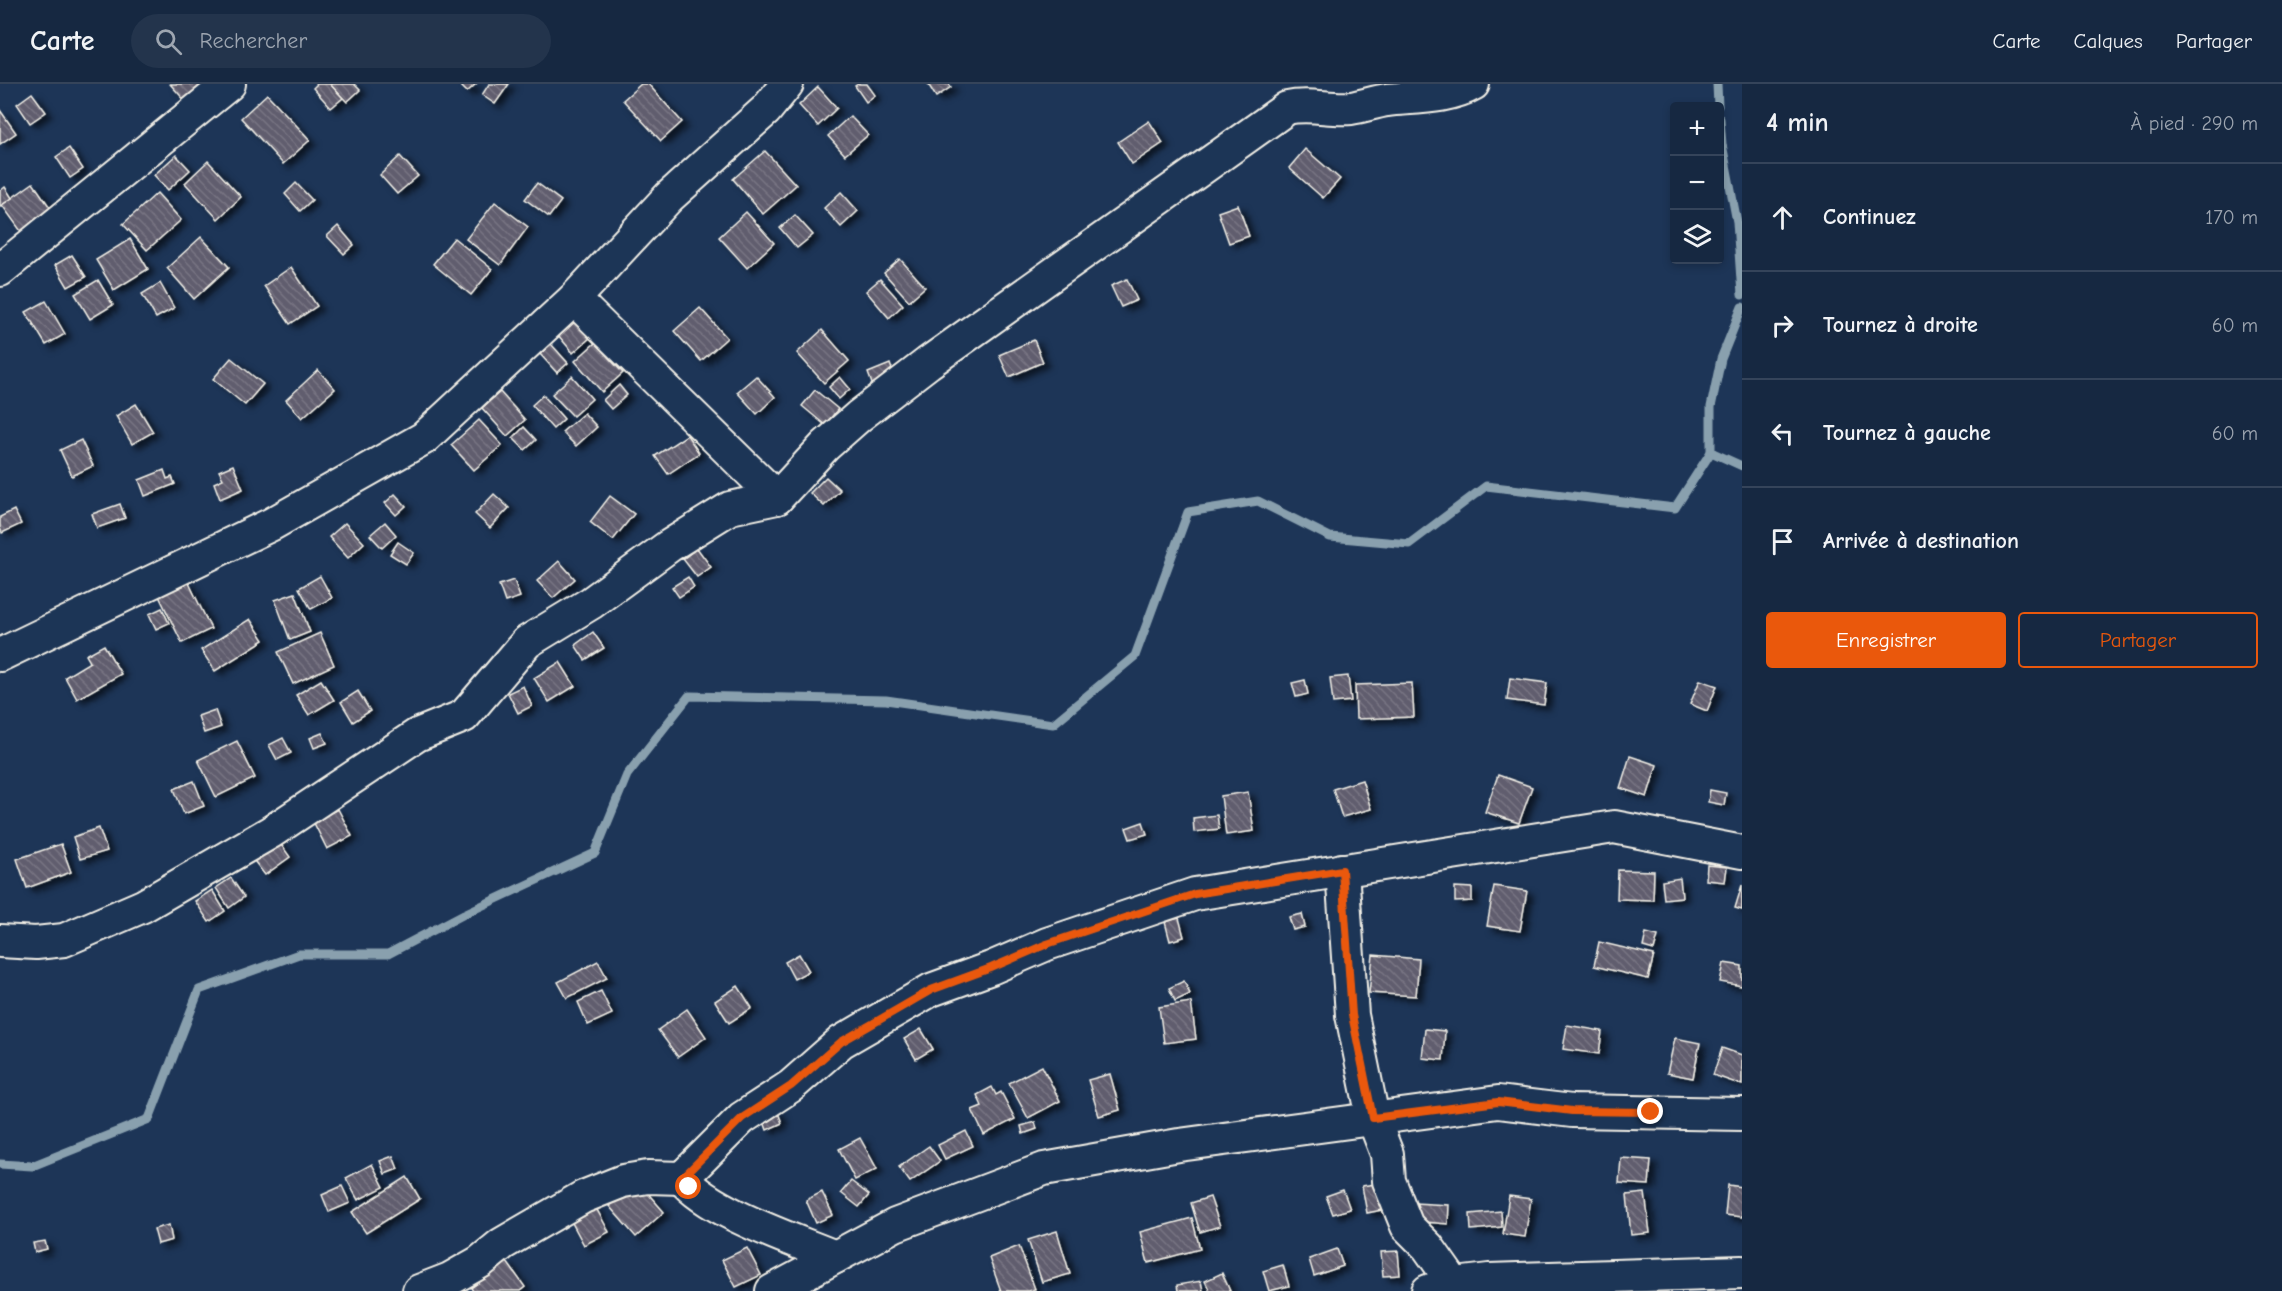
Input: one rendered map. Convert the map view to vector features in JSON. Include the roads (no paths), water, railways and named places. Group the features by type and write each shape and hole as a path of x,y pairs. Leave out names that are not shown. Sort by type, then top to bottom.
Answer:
{"street":[{"path":"0,270 229,84"},
{"path":"0,655 272,524 424,438 574,299 669,197 766,110 787,84"},
{"path":"0,941 36,943 64,940 143,906 271,832 417,735 464,716 527,642 591,603 669,546 729,508 777,498 825,446 859,416 928,363 1275,114 1287,108 1302,105 1350,108 1385,100 1427,96 1465,88 1473,84"},
{"path":"574,299 777,498"},
{"path":"682,1178 742,1118 791,1086 841,1042 931,990 1047,944 1195,894 1614,827 1742,852"},
{"path":"1342,870 1352,1015 1373,1118 1387,1154 1389,1181 1398,1208 1407,1226 1428,1247 1441,1288 1541,1277 1742,1272"},
{"path":"772,1291 895,1225 956,1200 1044,1169 1179,1145 1498,1102 1572,1111 1742,1114"},
{"path":"419,1291 450,1279 480,1262 502,1244 583,1197 623,1181 648,1177 682,1178 699,1196 754,1224 835,1257"}],"waterway":[{"path":"1717,84 1718,102"},
{"path":"1724,154 1737,222 1742,295"},
{"path":"1711,452 1711,407 1721,359 1742,307"},
{"path":"0,1164 32,1166 149,1119 199,990 299,954 388,954 464,914 595,853 627,775 689,696 886,700 1053,724 1135,656 1188,512 1258,501 1330,537 1409,544 1486,486 1675,508 1711,452 1742,466"}]}
